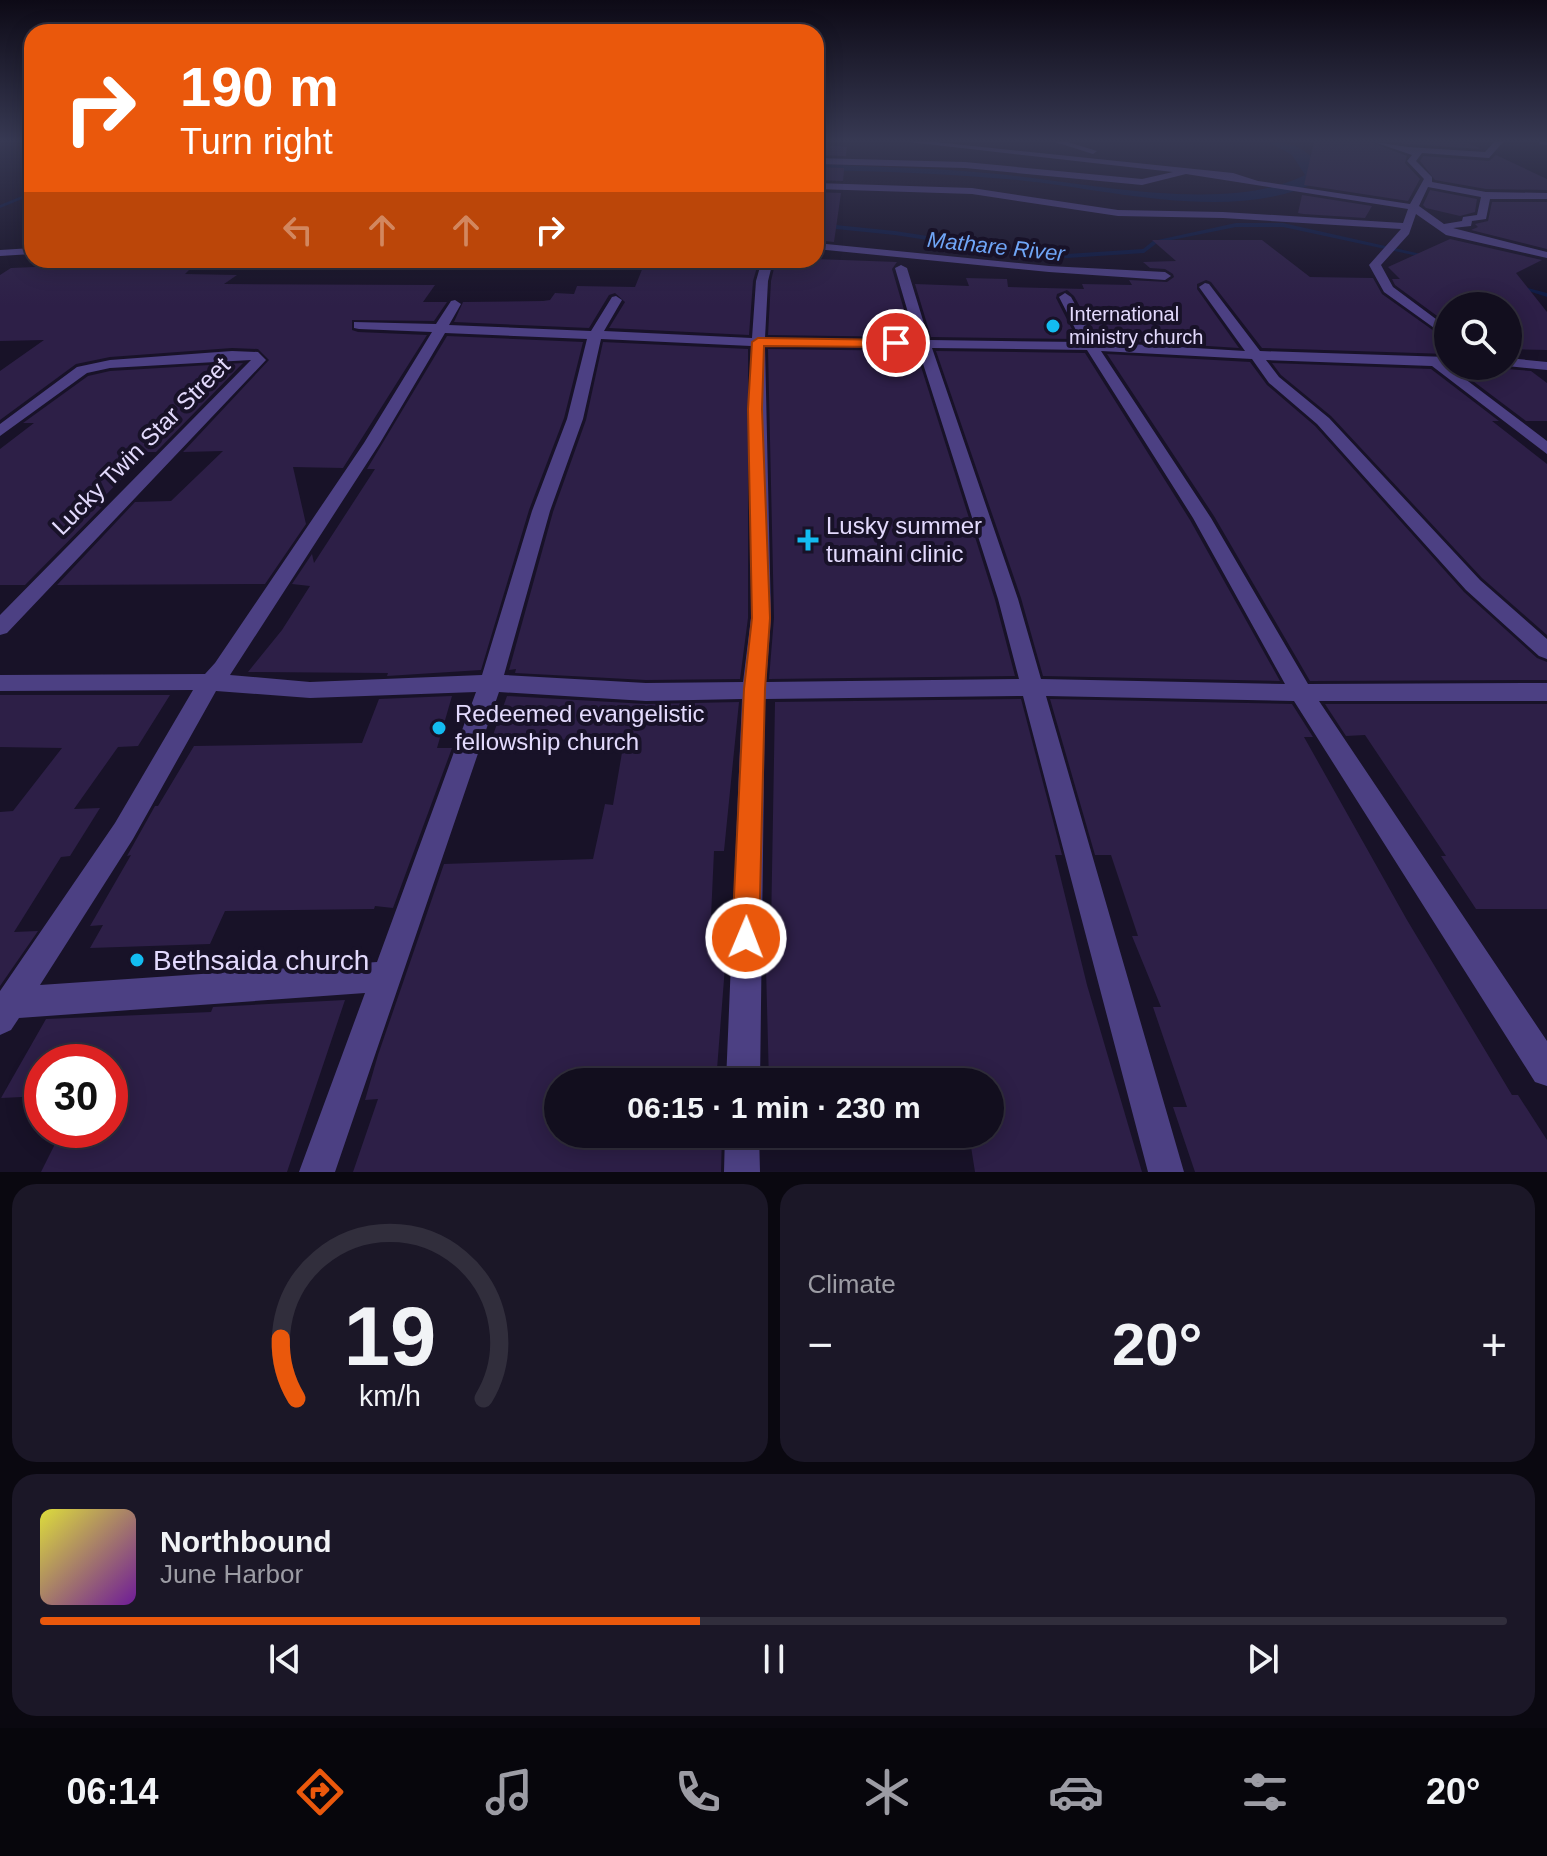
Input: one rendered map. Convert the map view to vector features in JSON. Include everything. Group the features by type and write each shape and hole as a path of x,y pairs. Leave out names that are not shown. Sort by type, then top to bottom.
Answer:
{"street":[{"path":"1016,197 1156,215 1223,215 1405,230"},
{"path":"1333,197 1413,207 1450,233 1547,255"},
{"path":"1420,197 1405,230 1375,265 1388,289 1434,324"},
{"path":"1450,233 1447,226 1467,224 1467,219 1482,217 1487,197"},
{"path":"1495,197 1547,208"},
{"path":"824,247 1049,269 1165,276"},
{"path":"0,253 24,252"},
{"path":"743,1068 754,689 761,618 755,409 765,268"},
{"path":"901,268 949,428 1008,599 1166,1172"},
{"path":"1205,287 1274,380 1323,421 1473,585 1547,651"},
{"path":"1065,297 1091,346 1202,518 1301,693 1547,1070"},
{"path":"317,1172 491,683 541,511 575,419 595,335 616,300"},
{"path":"5,1011 124,831 210,682 223,669 372,443 455,304"},
{"path":"359,325 439,331 758,342 1091,346 1138,351 1434,362"},
{"name":"Lucky Twin Star Street","path":"0,431 82,370 110,364 232,355 253,355 259,360 0,628"},
{"path":"1522,363 1547,366"},
{"path":"1464,380 1547,449"},
{"path":"0,683 210,682 310,690 491,683 646,692 1032,687 1301,693 1547,692"},
{"path":"5,1011 387,976"},
{"path":"742,1148 742,1172"}],"water":[{"path":"1141,197 1267,197 1217,202"}],"building":[{"path":"824,197 840,197 834,242 824,241"},
{"path":"1302,197 1372,206 1365,218 1298,213"},
{"path":"1380,197 1410,197 1408,201"},
{"path":"1427,197 1477,199 1475,212 1460,216 1423,205"},
{"path":"1492,202 1547,202 1547,249 1471,230 1478,227 1475,224 1488,221"},
{"path":"1450,239 1542,260 1516,273 1547,312 1547,350 1522,349 1522,292 1434,292 1434,314 1395,285 1392,279 1400,279 1388,267"},
{"path":"1152,240 1262,240 1310,277 1373,278 1382,294 1434,331 1434,354 1262,348 1211,282 1206,280 1197,284 1197,289 1239,348 1098,339 1074,296 1067,290 1057,294 1056,298 1077,339 931,337 915,284 969,286 966,278 1007,279 1008,287 1084,289 1082,284 1132,285 1129,280 1167,282 1174,277 1173,274 1165,269 1150,268 1143,262 1176,261"},
{"path":"824,259 897,262 892,269 912,337 768,335 774,268 824,268"},
{"path":"11,268 191,268 185,274 237,275 224,284 435,285 423,302 447,302 434,321 352,320 352,330 358,332 427,335 343,468 293,467 306,524 265,584 57,585 135,502 171,501 223,451 183,452 269,360 258,349 232,348 110,357 76,364 0,420 0,371 44,340 0,341 0,275"},
{"path":"643,268 757,268 749,335 609,328 625,302 615,293 609,295 589,328 454,322 463,302 543,301 550,300 555,293 574,294 577,286 635,287"},
{"path":"447,336 583,342 564,418 529,510 481,670 387,676 388,673 248,672 282,630 310,586 292,584 312,554 314,563 375,469 367,469"},
{"path":"603,342 748,349 748,618 740,679 646,680 515,673 516,669 509,670 553,512 586,420"},
{"path":"768,349 916,351 995,600 1015,676 769,679 774,618"},
{"path":"936,351 1085,353 1190,520 1280,681 1043,676 1021,598"},
{"path":"1107,354 1250,362 1267,385 1315,426 1464,592 1537,658 1547,662 1547,680 1310,681 1214,516"},
{"path":"243,363 156,452 148,452 97,504 106,503 25,585 0,585 0,449 34,423 23,423 88,376 110,371"},
{"path":"1272,363 1431,369 1434,380 1445,380 1499,421 1492,421 1547,464 1547,635 1482,578 1331,416 1281,375"},
{"path":"1522,370 1531,371 1547,383 1547,421 1526,421 1472,380 1522,380"},
{"path":"0,695 170,695 138,746 118,747 74,809 100,808 70,856 61,857 14,932 38,931 0,986 0,812 13,811 62,748 0,747"},
{"path":"452,696 437,748 452,748 393,908 225,911 210,944 90,948 103,925 90,926 155,806 158,806 194,746 362,743 379,699"},
{"path":"507,696 646,704 739,702 724,851 714,851 711,917 722,917 721,928 728,928 717,1068 544,1068 544,1148 722,1148 721,1172 353,1172 378,1099 365,1100 378,1055 444,864 593,859 605,804 613,805 624,741 492,738"},
{"path":"1021,699 1062,855 1055,855 1087,985 1142,1172 975,1172 971,1148 1004,1148 1004,1068 769,1068 765,929 771,929 775,702"},
{"path":"1050,699 1292,704 1313,737 1304,737 1407,920 1512,1095 1518,1095 1547,1140 1547,1172 1195,1172 1173,1107 1187,1107 1153,1007 1161,1007 1132,936 1138,936 1111,855 1095,855"},
{"path":"1325,704 1547,704 1547,909 1476,909 1441,856 1446,856 1365,735 1346,736"},
{"path":"345,1000 287,1172 41,1172 53,1148 128,1148 128,1044 32,1044 46,1019 211,1012 213,1007"},
{"path":"24,1058 24,1097 1,1098"}],"waterway":[{"path":"0,207 24,197"},
{"name":"Mathare River","path":"824,226 895,233 1037,255 1067,256 1144,251 1155,242 1236,225 1283,225 1427,256"},
{"name":"Mathare River","path":"1518,286 1547,295"}],"place":[{"name":"International ministry church","path":"1053,326"},
{"name":"Lusky summer tumaini clinic","path":"808,540"},
{"name":"Redeemed evangelistic fellowship church","path":"439,728"},
{"name":"Bethsaida church","path":"137,960"}],"route":[{"path":"746,938 754,689 761,618 755,409 758,342 896,343"}]}
